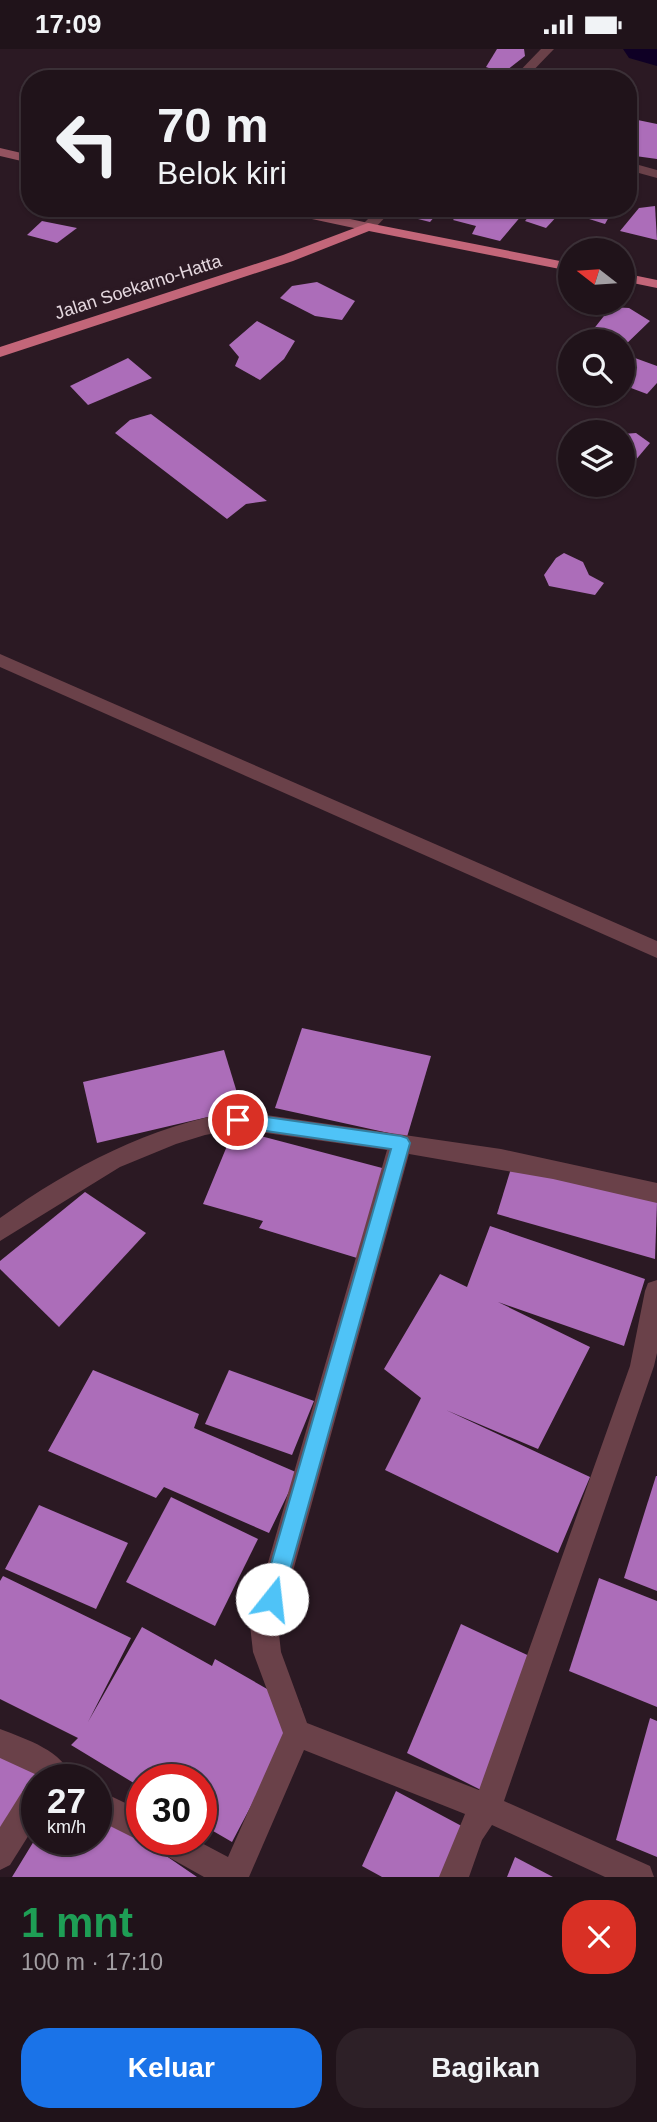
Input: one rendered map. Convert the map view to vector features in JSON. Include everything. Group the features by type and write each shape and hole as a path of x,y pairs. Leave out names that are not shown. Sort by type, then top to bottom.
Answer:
{"highway":[{"path":"368,227 558,265"},
{"name":"Jalan Soekarno-Hatta","path":"0,352 288,258 368,227"},
{"path":"635,279 657,284"}],"main road":[{"path":"0,152 21,157"},
{"path":"321,217 368,227"}],"street":[{"path":"527,70 548,49"},
{"path":"637,168 657,174"},
{"path":"368,227 378,217"},
{"path":"0,660 87,701 657,950"},
{"path":"0,1231 53,1192 140,1147 204,1124 238,1120 401,1143 595,1176 657,1193"},
{"path":"193,1855 234,1877 297,1733 267,1652 264,1625 401,1143"},
{"path":"454,1877 471,1831 487,1808 642,1366 657,1291"},
{"path":"297,1733 487,1808 639,1877"},
{"path":"0,1743 33,1764"},
{"path":"0,1855 21,1820"}],"building":[{"path":"497,49 524,49 525,56 507,70 486,67"},
{"path":"637,120 657,124 657,159 637,156"},
{"path":"655,206 657,240 620,231 632,217 637,217 639,208"},
{"path":"410,217 434,217 430,222"},
{"path":"456,217 520,217 500,241 472,234 476,226 453,220"},
{"path":"528,217 556,217 546,228 525,221"},
{"path":"583,217 609,217 605,224"},
{"path":"42,221 77,228 57,243 27,235"},
{"path":"317,282 355,301 342,320 315,316 280,298 292,286"},
{"path":"635,312 650,321 635,335 635,329 594,329 605,315 635,315"},
{"path":"257,321 295,341 284,359 260,380 235,366 239,357 229,345"},
{"path":"128,358 152,378 88,405 70,386"},
{"path":"635,358 657,366 657,383 647,394 635,390"},
{"path":"151,414 267,501 246,504 227,519 115,433 130,420"},
{"path":"635,433 650,443 635,461"},
{"path":"564,553 583,562 589,575 604,583 595,595 549,586 544,575 556,558"},
{"path":"302,1028 431,1056 407,1137 275,1108"},
{"path":"224,1050 242,1109 97,1143 83,1082"},
{"path":"234,1129 386,1169 357,1258 259,1228 263,1221 203,1204"},
{"path":"513,1162 657,1202 655,1259 497,1214"},
{"path":"85,1192 146,1233 59,1327 0,1269 0,1261"},
{"path":"490,1226 645,1279 624,1346 498,1302 590,1347 538,1449 446,1410 590,1477 558,1553 385,1470 421,1398 384,1369 440,1274 467,1287"},
{"path":"93,1370 199,1414 194,1428 298,1473 269,1533 164,1487 156,1498 48,1451"},
{"path":"229,1370 314,1401 292,1455 205,1424"},
{"path":"657,1476 657,1591 624,1578"},
{"path":"171,1497 258,1539 215,1626 126,1582"},
{"path":"39,1505 128,1543 96,1609 5,1569"},
{"path":"3,1576 131,1638 88,1722 142,1627 212,1666 215,1659 302,1709 232,1842 217,1833 217,1764 126,1764 126,1778 112,1770 112,1764 102,1764 71,1745 78,1738 0,1699 0,1581"},
{"path":"599,1578 657,1601 657,1707 569,1671"},
{"path":"461,1624 538,1660 487,1793 407,1753"},
{"path":"650,1718 657,1721 657,1857 616,1840"},
{"path":"0,1752 21,1765 21,1820 0,1855"},
{"path":"396,1791 471,1831 452,1877 382,1877 362,1866"},
{"path":"112,1819 126,1828 126,1855 165,1855 197,1877 12,1877 25,1855 112,1855"},
{"path":"515,1857 553,1877 507,1877"}],"waterway":[{"path":"644,49 657,53"}],"route":[{"path":"238,1120 401,1143 272,1599"}]}
